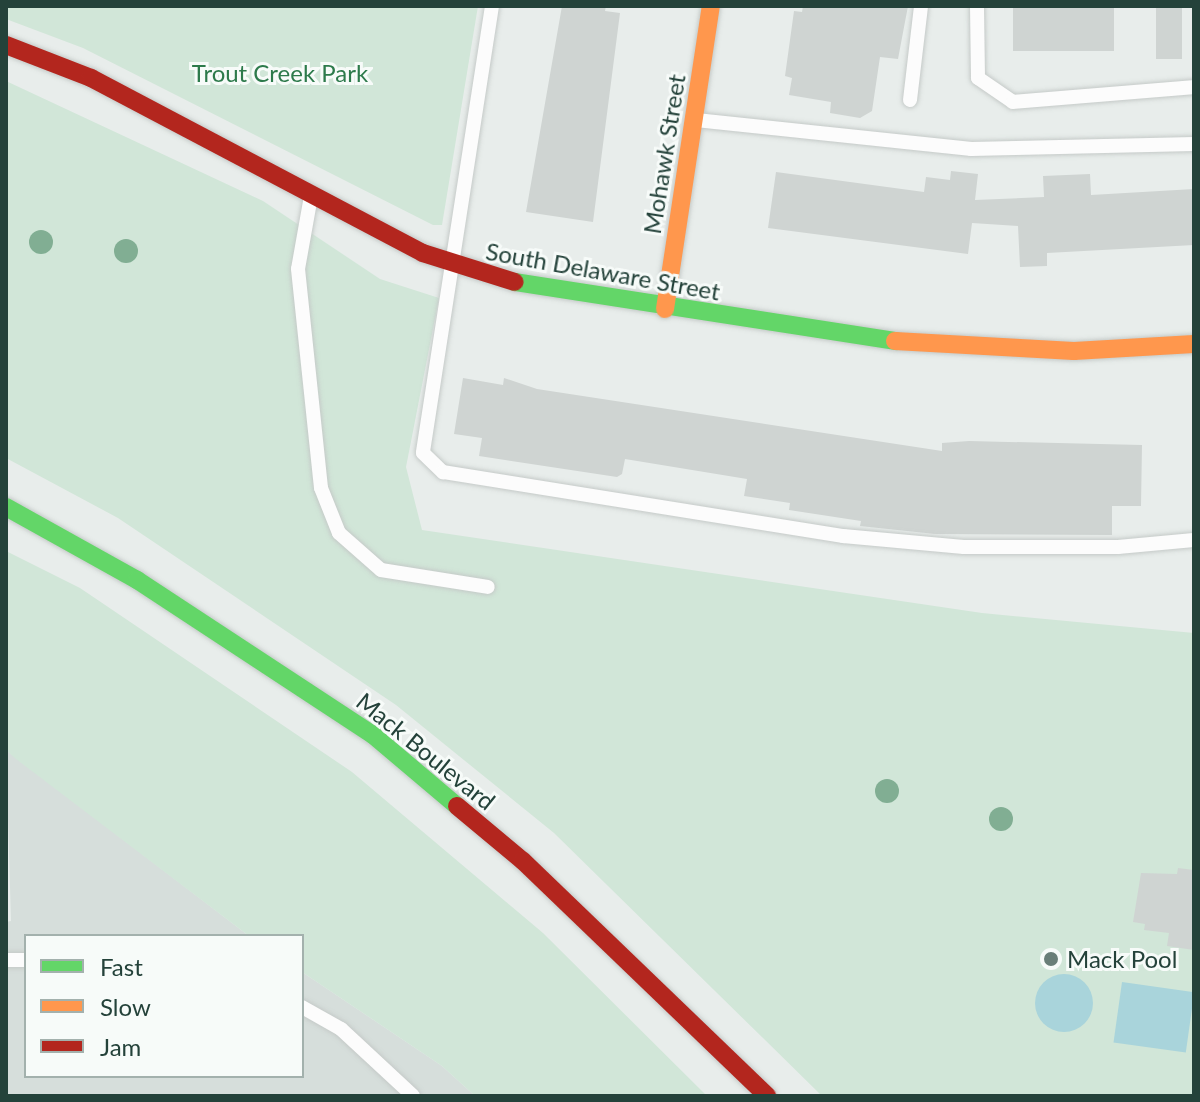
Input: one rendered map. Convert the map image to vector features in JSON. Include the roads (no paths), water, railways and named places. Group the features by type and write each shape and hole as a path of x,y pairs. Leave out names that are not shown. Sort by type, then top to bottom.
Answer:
{"street":[{"name":"Mohawk Street","path":"665,309 711,6"},
{"name":"South Delaware Street","path":"6,45 91,78 312,192 362,222 455,265 522,284 665,309 972,348 1074,351 1194,344"},
{"name":"Mack Boulevard","path":"6,507 137,580 373,735 535,872 767,1096"}],"lane":[{"path":"492,6 458,211 455,265 423,453 443,472 873,539 964,547 1118,547 1194,540"},
{"path":"910,100 921,6"},
{"path":"977,6 978,78 1013,102 1194,87"},
{"path":"694,119 971,149 1194,144"},
{"path":"312,192 298,269 321,488 339,533 381,570 488,587"},
{"path":"304,1008 341,1029 413,1096"}],"water":[{"path":"1064,974 1075,976 1084,983 1091,992 1091,1014 1084,1023 1075,1030 1064,1032 1053,1030 1044,1023 1037,1014 1035,1003 1037,992 1044,983 1053,976"},
{"path":"1122,982 1194,992 1186,1053 1114,1042"}],"place":[{"name":"Mack Pool","path":"1051,959"}],"park label":[{"name":"Trout Creek Park","path":"280,73"}]}
